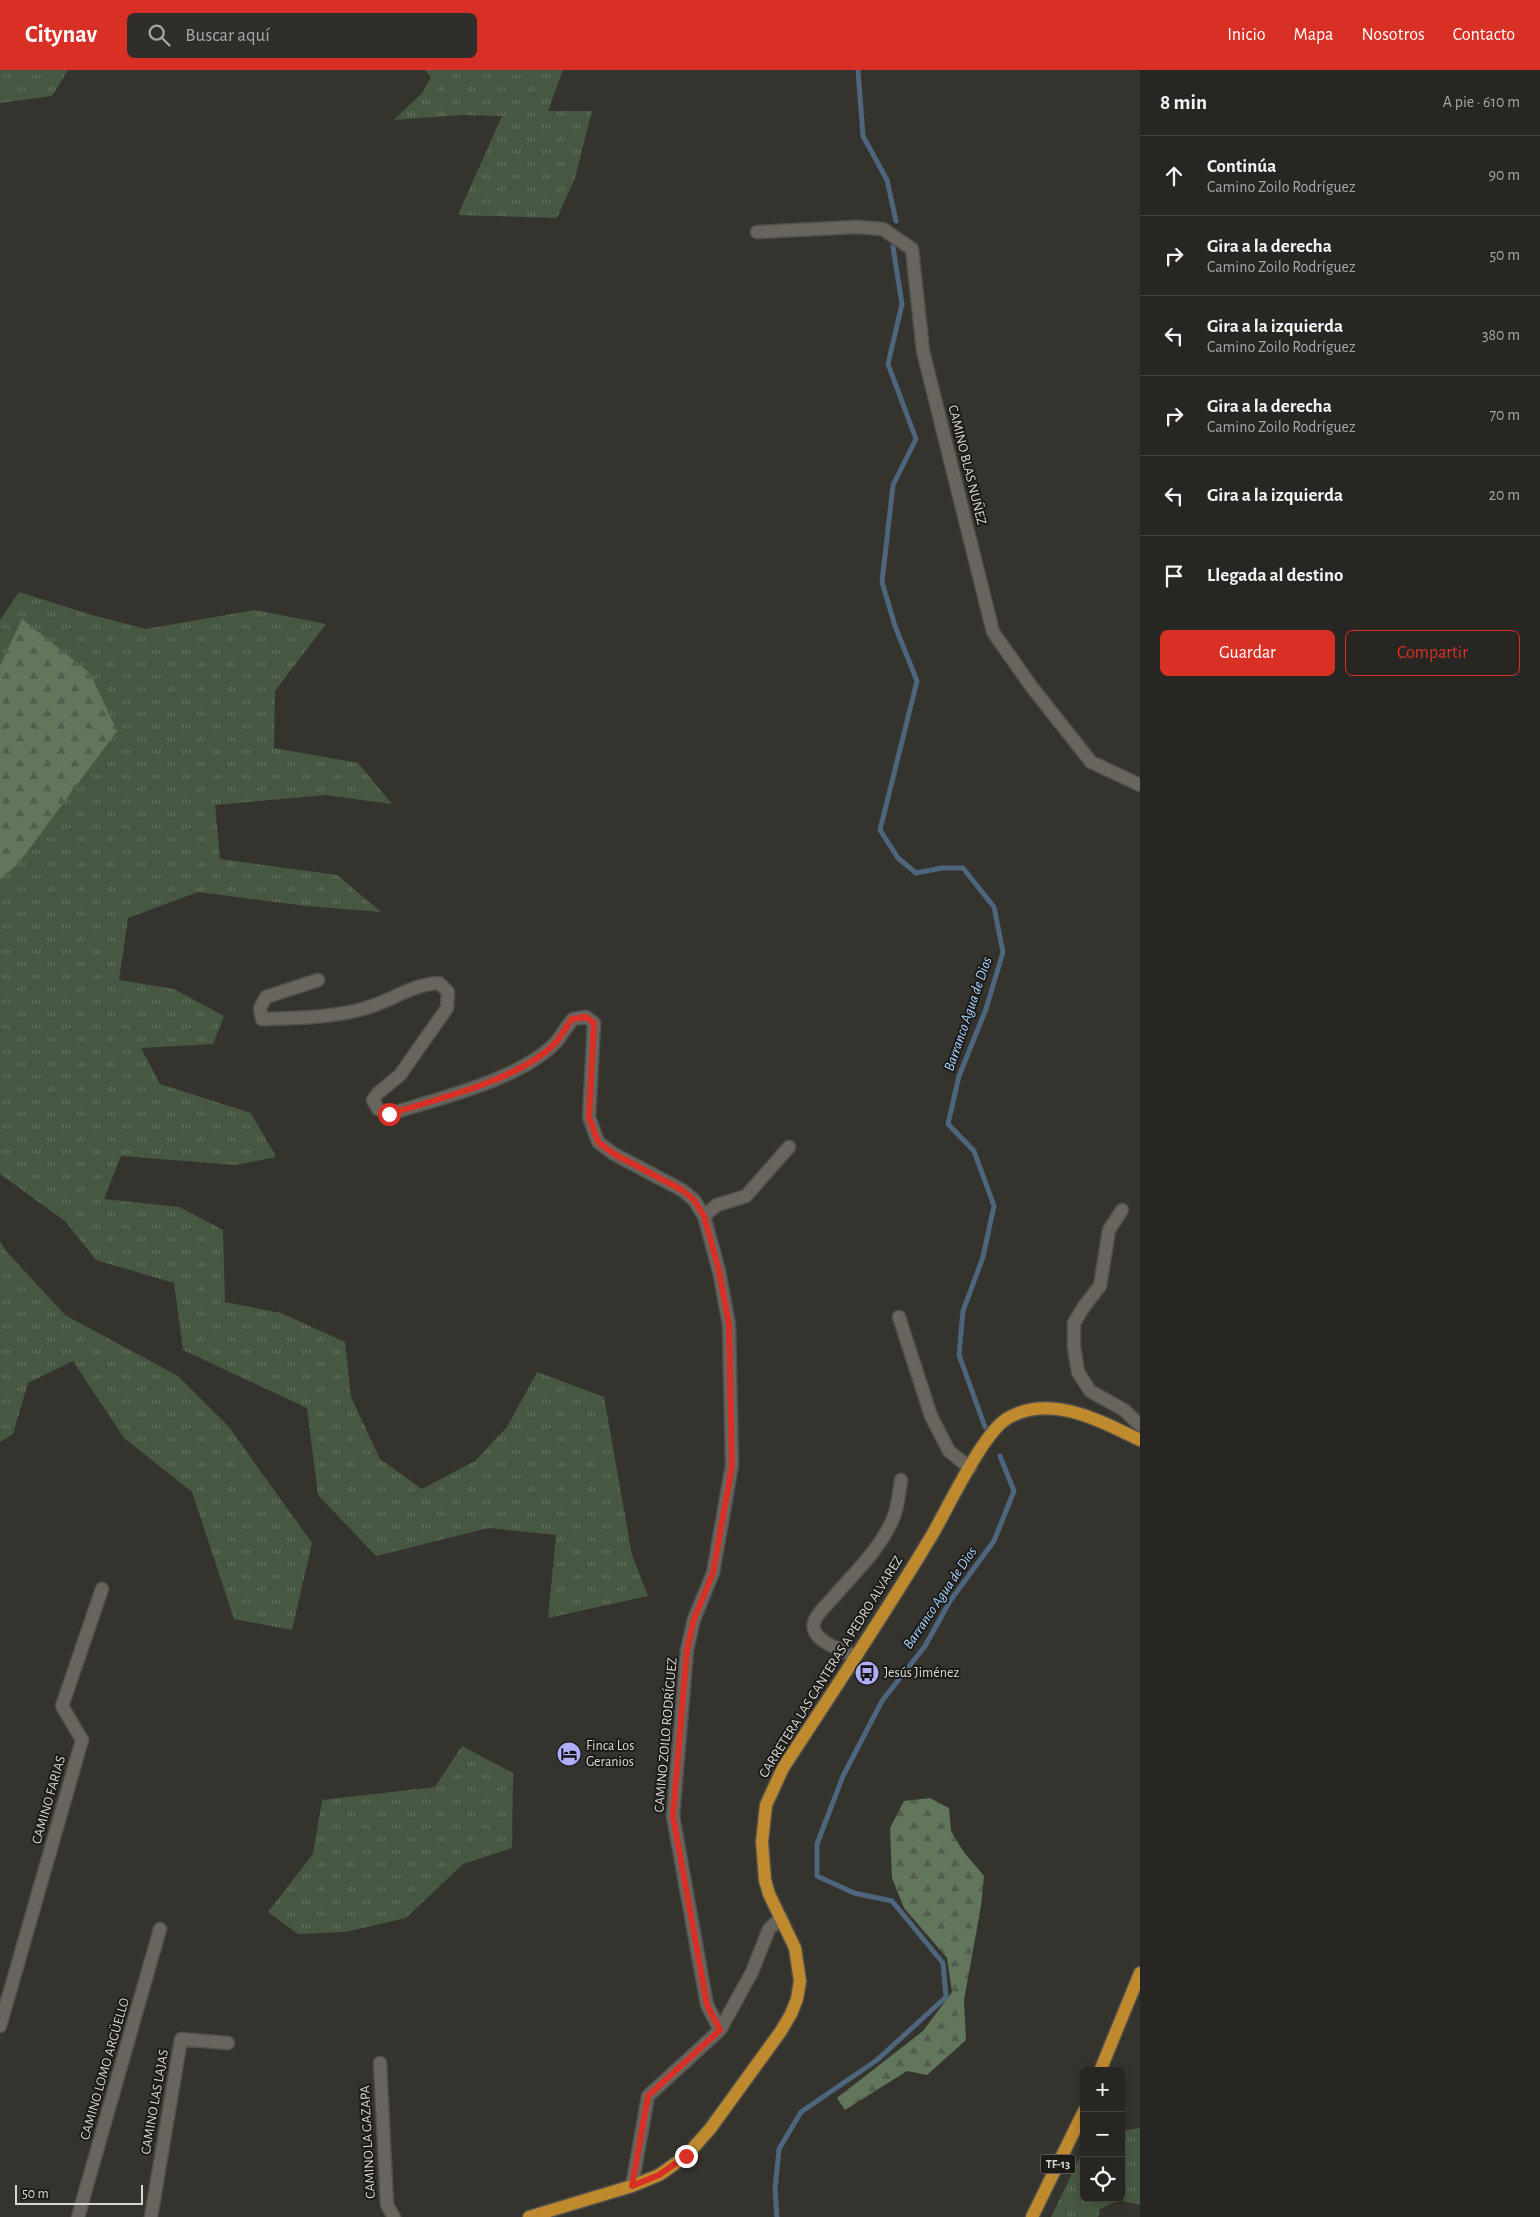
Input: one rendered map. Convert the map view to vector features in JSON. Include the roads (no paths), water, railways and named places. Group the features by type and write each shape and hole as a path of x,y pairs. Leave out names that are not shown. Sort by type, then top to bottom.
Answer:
{"main road":[{"name":"CARRETERA LAS CANTERAS A PEDRO ALVAREZ","path":"529,2217 632,2186 659,2175 698,2145 791,2014 797,1999 800,1981 798,1964 795,1948 769,1894 765,1880 762,1842 766,1806 783,1768 932,1536 970,1468 996,1428 1006,1418 1033,1409 1065,1410 1140,1440"},
{"path":"1102,2067 1140,1973"},
{"name":"TF-13","path":"1032,2217 1084,2112"}],"street":[{"name":"CAMINO BLAS NUÑEZ","path":"757,232 856,227 883,229 912,249 923,351 993,632 1031,686 1091,762 1140,785"},
{"name":"CAMINO ZOILO RODRÍGUEZ","path":"318,980 266,997 260,1008 262,1019 333,1016 384,1002 425,984 439,983 448,992 447,1008 400,1075 378,1093 373,1100 378,1109 389,1114 472,1089 531,1062 556,1042 572,1019 586,1017 594,1023 589,1117 598,1142 614,1154 682,1190 694,1200 704,1216 719,1271 729,1325 732,1466 713,1573 694,1619 687,1650 673,1816 707,2005 720,2030"},
{"path":"704,1216 718,1205 746,1196 789,1148"},
{"path":"1122,1210 1109,1230 1100,1286 1074,1323 1074,1347 1078,1372 1090,1390 1124,1410 1140,1425"},
{"path":"899,1317 931,1416 949,1451 970,1468"},
{"path":"855,1656 819,1638 814,1632 813,1626 820,1613 884,1536 897,1508 901,1480"},
{"name":"CAMINO FARIAS","path":"0,2026 82,1740 62,1706 102,1589"},
{"path":"632,2186 648,2096 720,2030 752,1972 768,1929 781,1918"},
{"name":"CAMINO LOMO ARGÜELLO","path":"78,2217 160,1929"},
{"name":"CAMINO LAS LAJAS","path":"151,2217 182,2039 228,2043"},
{"name":"CAMINO LA GAZAPA","path":"380,2063 387,2205 394,2217"}],"waterway":[{"path":"858,70 863,136 887,180 896,221"},
{"name":"Barranco Agua de Dios","path":"893,247 902,304 888,364 916,439 893,485 882,582 895,626 917,681 880,830 898,858 916,873 942,868 963,868 994,907 1003,952 986,1009 959,1076 948,1124 974,1151 994,1206 983,1257 963,1311 959,1355 985,1427"},
{"name":"Barranco Agua de Dios","path":"777,2217 775,2190 779,2149 801,2112 877,2060 946,1997 943,1963 892,1901 854,1893 817,1876 817,1844 843,1776 882,1701 925,1646 950,1601 994,1541 1014,1491 1000,1456"}],"place":[{"name":"Jesús Jiménez","path":"867,1673"},
{"name":"Finca Los Geranios","path":"569,1754"}]}
